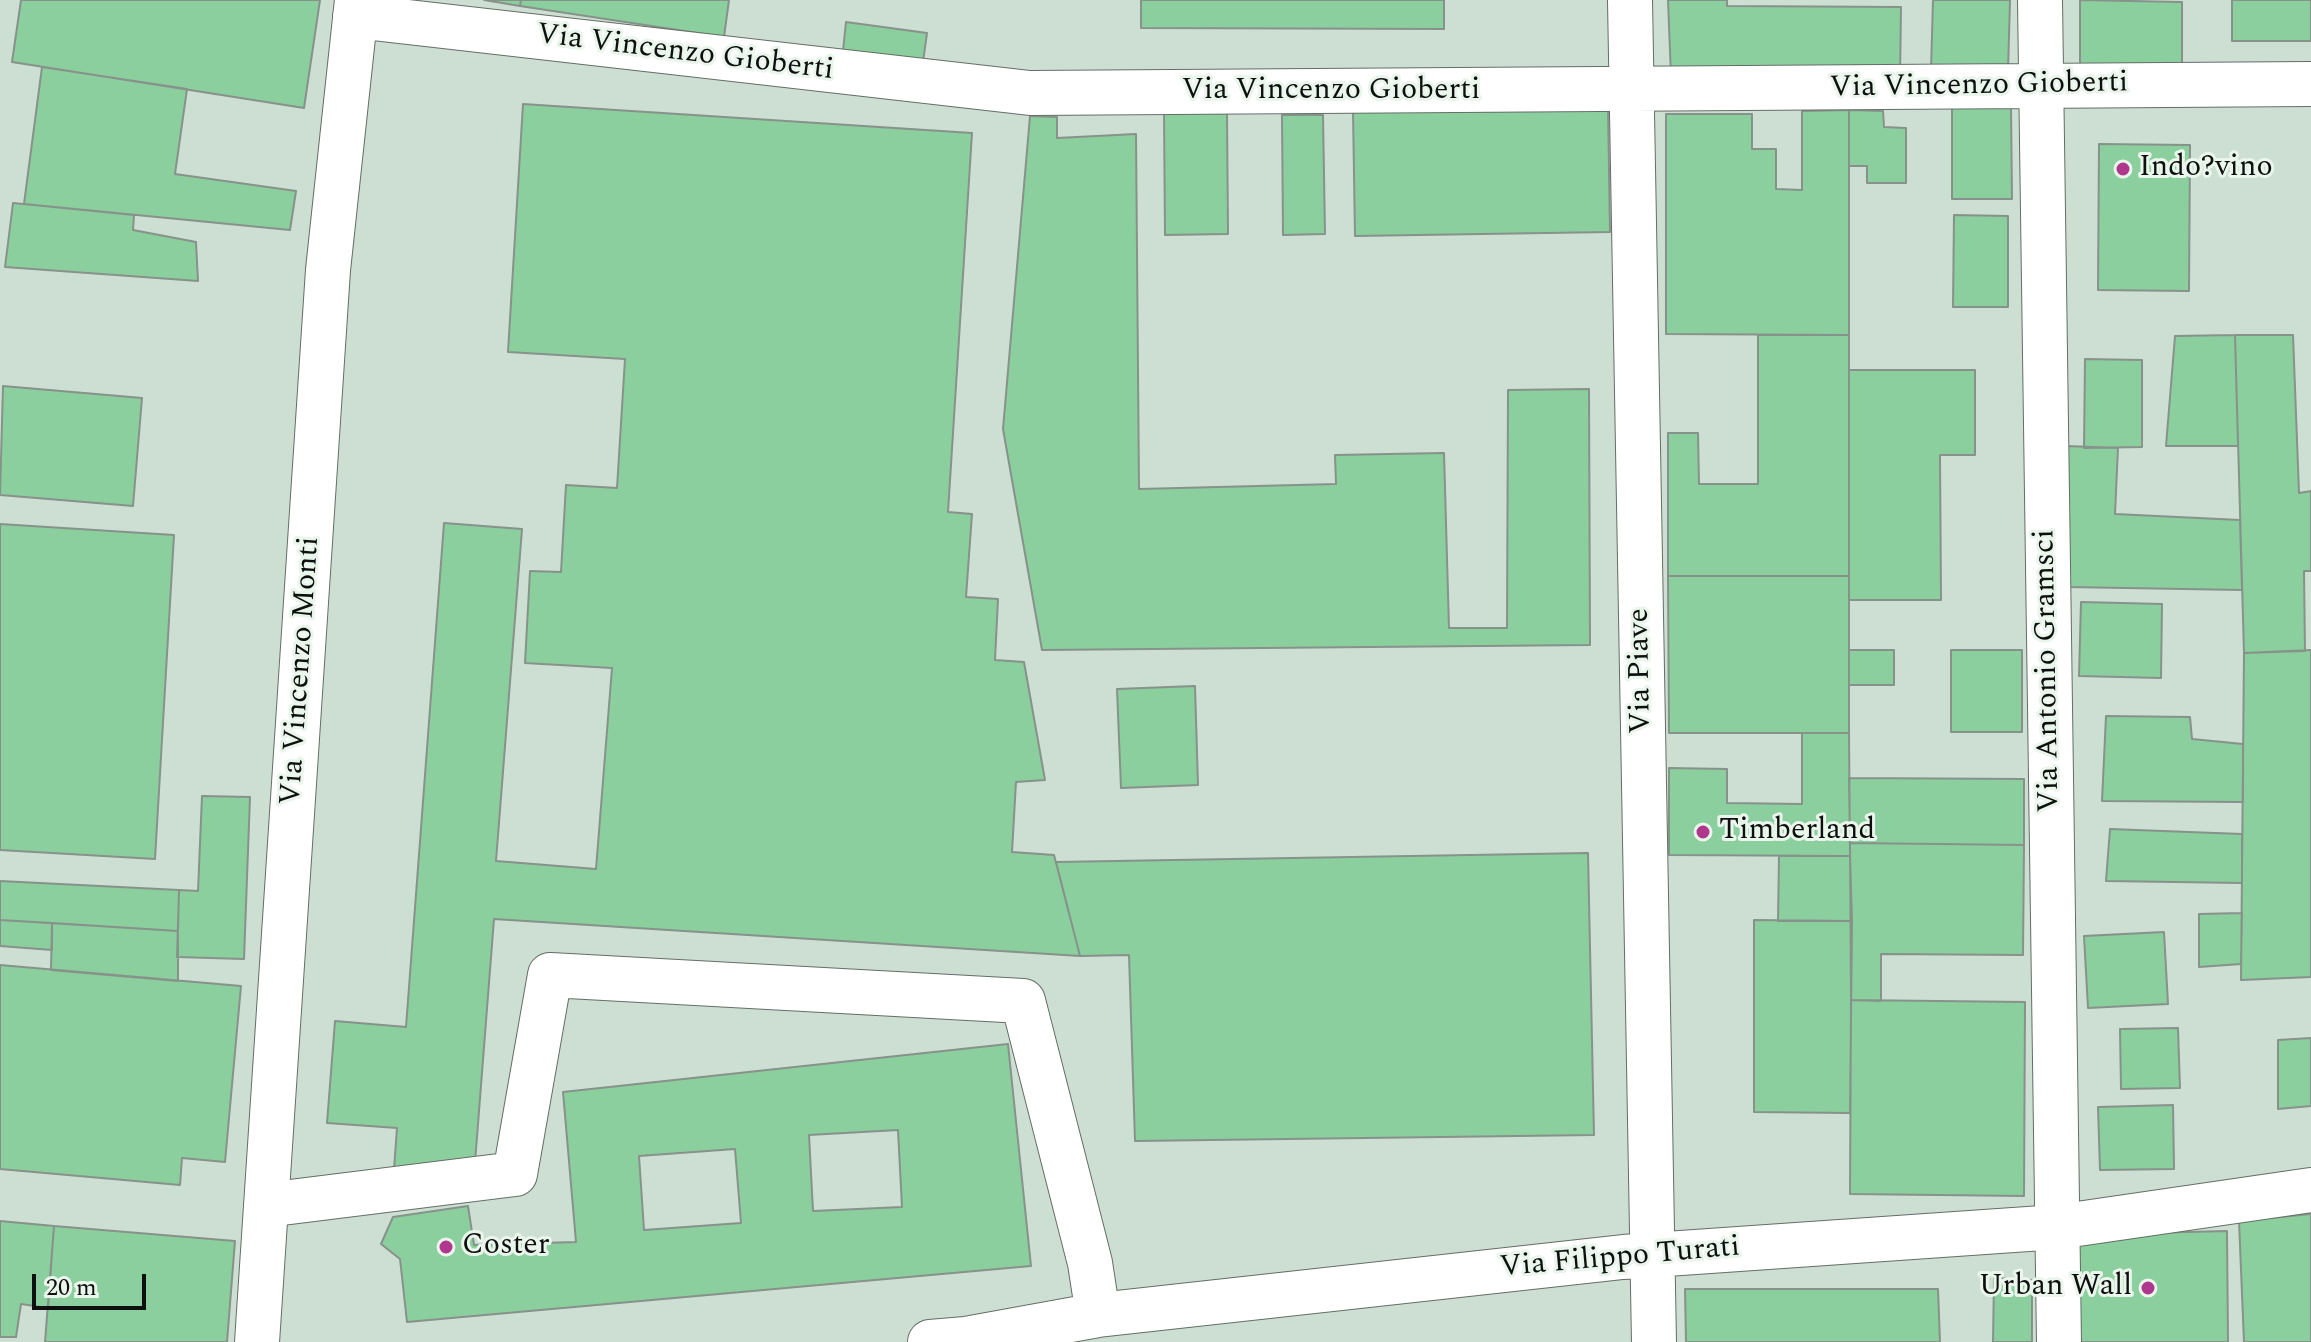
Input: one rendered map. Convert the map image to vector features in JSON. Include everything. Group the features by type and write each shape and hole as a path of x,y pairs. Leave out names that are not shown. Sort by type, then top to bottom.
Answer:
{"street":[{"name":"Via Piave","path":"1630,0 1654,1342"},
{"name":"Via Antonio Gramsci","path":"2040,0 2059,1342"},
{"name":"Via Vincenzo Gioberti","path":"356,8 1030,93 2311,84"},
{"name":"Via Vincenzo Monti","path":"257,1342 327,285 356,8"},
{"path":"266,1205 515,1174 550,975 1023,1001 1090,1263 1098,1315"},
{"name":"Via Filippo Turati","path":"930,1342 966,1339 1098,1315 1654,1254 2057,1227 2311,1190"}],"shaded area":[{"path":"0,0 2311,0 2311,1342 0,1342"}],"building":[{"path":"21,0 320,0 304,108 12,62"},
{"path":"484,0 521,0 520,6"},
{"path":"521,0 729,0 724,37 520,6"},
{"path":"1141,0 1444,0 1444,29 1141,28"},
{"path":"1668,0 1727,0 1727,6 1901,7 1900,78 1671,76"},
{"path":"1933,0 2010,0 2008,72 1931,70"},
{"path":"2080,0 2182,2 2182,69 2080,69"},
{"path":"2232,0 2311,0 2311,41 2232,41"},
{"path":"846,22 927,33 923,62 843,51"},
{"path":"42,67 187,89 175,174 296,191 290,230 24,204"},
{"path":"523,104 972,133 948,512 972,514 966,597 998,599 995,660 1024,662 1045,780 1016,782 1012,852 1054,855 1080,956 494,919 474,1175 394,1169 397,1128 327,1123 335,1021 406,1027 444,523 522,529 496,861 596,869 612,668 525,663 530,571 561,572 566,485 617,488 625,359 508,352"},
{"path":"1608,108 1610,232 1355,236 1353,112"},
{"path":"1952,108 2011,108 2012,199 1952,199"},
{"path":"1849,110 1883,111 1884,127 1906,128 1906,183 1867,183 1867,166 1849,166"},
{"path":"1849,110 1849,335 1666,334 1666,114 1752,114 1752,149 1776,149 1776,189 1802,190 1802,111"},
{"path":"1164,112 1227,112 1228,234 1165,235"},
{"path":"1282,115 1323,115 1325,234 1283,235"},
{"path":"1030,116 1057,117 1057,138 1136,134 1139,489 1336,484 1335,455 1444,453 1449,628 1507,628 1508,390 1589,389 1590,645 1042,650 1003,429"},
{"path":"2099,144 2190,145 2189,291 2098,290"},
{"path":"13,203 134,215 133,230 196,242 198,281 5,267"},
{"path":"1954,215 2008,216 2008,307 1953,307"},
{"path":"1758,335 1849,335 1849,576 1668,576 1668,433 1698,433 1699,484 1758,484"},
{"path":"2235,335 2238,446 2166,446 2175,336"},
{"path":"2235,335 2293,335 2299,493 2311,491 2311,571 2304,571 2305,651 2244,653"},
{"path":"2085,359 2142,360 2142,447 2084,448"},
{"path":"1849,370 1975,370 1975,455 1940,455 1941,600 1849,600"},
{"path":"3,386 142,398 133,506 0,495"},
{"path":"2066,446 2118,448 2115,514 2240,520 2242,590 2067,587"},
{"path":"0,524 174,535 155,859 0,850"},
{"path":"1668,576 1849,576 1849,733 1669,733"},
{"path":"2081,602 2162,604 2161,678 2079,676"},
{"path":"1849,650 1894,650 1894,685 1849,685"},
{"path":"1951,650 2022,650 2022,732 1951,732"},
{"path":"2311,650 2311,977 2241,980 2244,653"},
{"path":"1195,686 1198,785 1121,788 1117,689"},
{"path":"2106,716 2190,717 2192,739 2243,744 2243,802 2102,801"},
{"path":"1802,733 1849,733 1850,856 1669,855 1669,768 1727,769 1727,803 1802,804"},
{"path":"1849,778 2024,779 2024,845 1850,843"},
{"path":"202,796 250,797 244,959 177,957 179,890 198,891"},
{"path":"2110,829 2242,834 2242,883 2106,881"},
{"path":"1850,843 2024,845 2023,955 1881,954 1881,1001 1851,1000"},
{"path":"1588,853 1594,1135 1135,1141 1129,955 1080,956 1056,862"},
{"path":"1779,856 1850,856 1852,921 1778,921"},
{"path":"0,881 179,890 178,931 0,920"},
{"path":"2242,913 2241,964 2199,967 2199,914"},
{"path":"0,920 52,923 52,950 0,946"},
{"path":"1754,920 1852,921 1850,1113 1754,1112"},
{"path":"52,923 178,931 178,981 51,970"},
{"path":"2164,932 2168,1004 2088,1008 2084,936"},
{"path":"0,965 241,986 225,1162 182,1158 180,1185 0,1169"},
{"path":"1851,1000 2025,1002 2024,1196 1850,1194"},
{"path":"2178,1028 2180,1088 2121,1089 2120,1029"},
{"path":"2311,1038 2311,1106 2278,1109 2278,1040"},
{"path":"1008,1044 1031,1266 407,1322 400,1259 381,1244 393,1217 468,1206 474,1245 576,1242 563,1092","holes":["898,1130 902,1207 813,1211 809,1135","735,1149 741,1223 644,1230 639,1156"]},
{"path":"2173,1105 2174,1169 2100,1170 2098,1107"},
{"path":"2311,1214 2311,1342 2244,1342 2239,1221"},
{"path":"0,1221 54,1226 48,1308 21,1304 16,1337 0,1337"},
{"path":"54,1226 235,1241 227,1342 45,1342"},
{"name":"Urban Wall","path":"2227,1231 2228,1342 2071,1342 2067,1235"},
{"path":"1994,1278 2032,1280 2032,1342 1993,1342"},
{"path":"1685,1289 1938,1289 1940,1342 1686,1342"}],"place":[{"name":"Indo?vino","path":"2123,169"},
{"name":"Timberland","path":"1703,832"},
{"name":"Coster","path":"446,1247"},
{"name":"Urban Wall","path":"2148,1288"}]}
